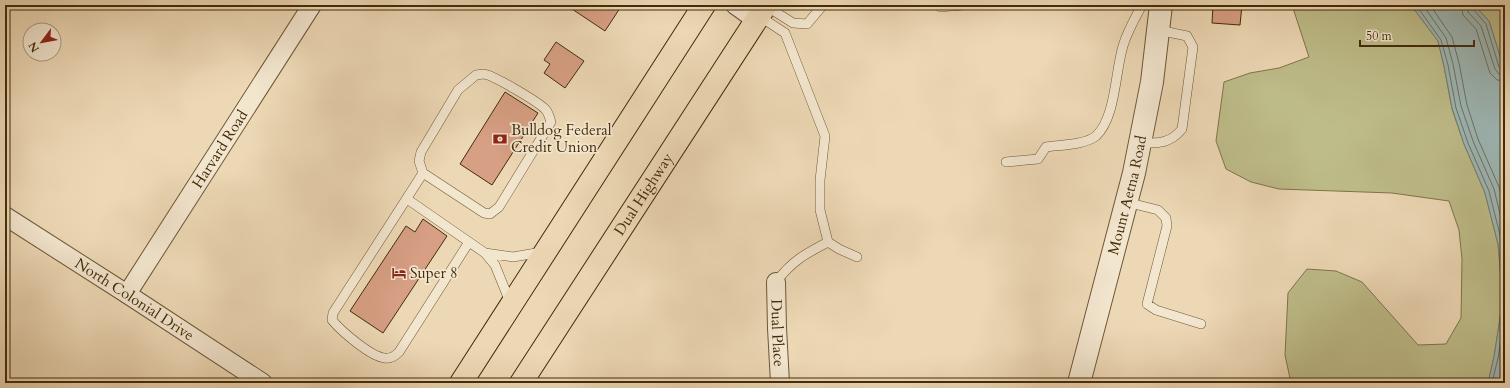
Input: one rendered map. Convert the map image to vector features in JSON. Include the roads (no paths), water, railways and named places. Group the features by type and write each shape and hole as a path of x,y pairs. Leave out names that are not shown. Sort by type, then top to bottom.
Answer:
{"main road":[{"path":"461,383 704,5"},
{"name":"Dual Highway","path":"521,383 762,12"}],"street":[{"name":"Harvard Road","path":"127,294 312,5"},
{"path":"735,5 762,12"},
{"name":"Mount Aetna Road","path":"1079,383 1140,142 1152,82 1161,5"},
{"name":"North Colonial Drive","path":"5,216 263,383"},
{"name":"Dual Place","path":"776,282 780,383"}],"lane":[{"path":"762,12 793,23 807,24 823,5"},
{"path":"938,5 963,5"},
{"path":"1006,162 1038,159 1046,147 1083,142 1095,136 1104,125 1109,112 1123,46 1129,30 1142,5"},
{"path":"1153,5 1161,5"},
{"path":"762,12 785,33 825,136 820,180 820,210 828,242 857,257"},
{"path":"1140,142 1158,143 1167,141 1176,136 1182,129 1193,47 1187,36 1158,30"},
{"path":"487,74 505,82 546,110 551,122 499,207 490,214 484,213 423,173 419,161 420,152 458,90 476,75 487,74"},
{"path":"423,173 333,313 332,320 338,328 349,337 377,356 385,358 394,357 399,352 468,242"},
{"path":"407,199 485,253 495,265 512,305"},
{"path":"1126,202 1158,210 1166,218 1167,226 1147,304 1156,310 1201,324"},
{"path":"776,282 784,271 801,256 828,242"},
{"path":"485,253 513,257 546,252"}],"water":[{"path":"1411,5 1474,5 1489,21 1505,72 1505,383 1488,383 1494,357 1503,299 1498,244 1485,193 1464,144 1452,108 1438,41"}],"place":[{"name":"Bulldog Federal Credit Union","path":"500,139"},
{"name":"Super 8","path":"399,273"}]}
